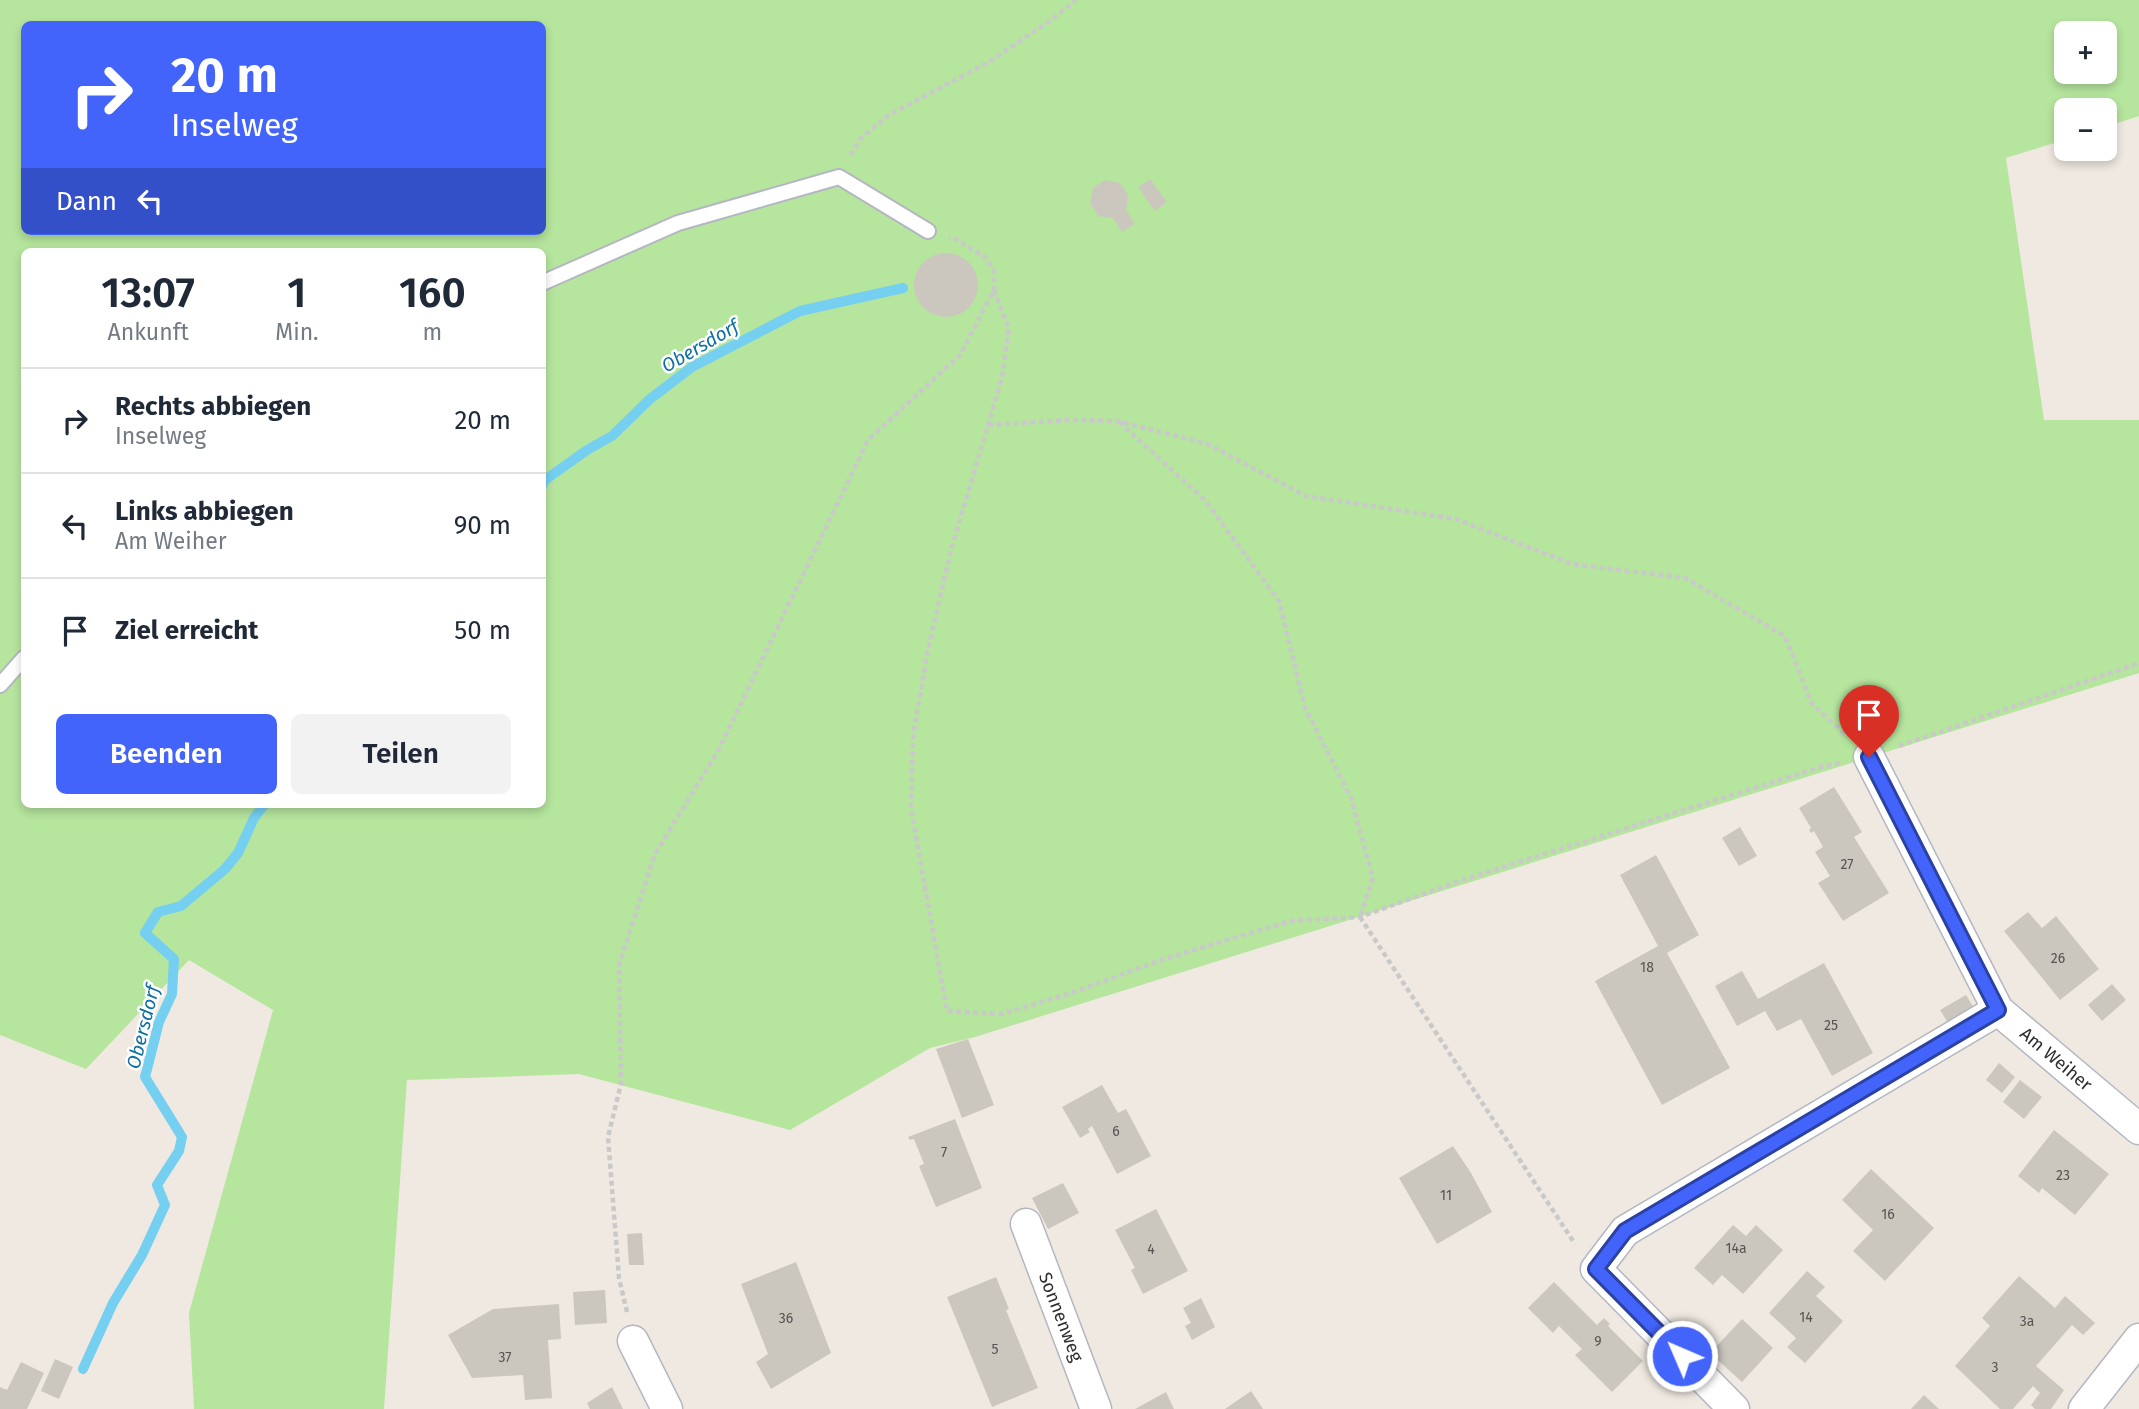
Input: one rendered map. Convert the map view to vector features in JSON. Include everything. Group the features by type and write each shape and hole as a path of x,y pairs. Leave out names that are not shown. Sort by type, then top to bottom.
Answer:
{"street":[{"name":"Am Weiher","path":"1869,757 1998,1010 2139,1129"},
{"path":"1734,1409 1596,1269 1625,1231 1998,1010"},
{"name":"Sonnenweg","path":"1026,1224 1097,1409"},
{"path":"2084,1409 2139,1339"},
{"path":"633,1341 667,1409"}],"lane":[{"path":"546,281 678,223 839,177 928,231"},
{"path":"0,685 21,661"}],"path":[{"path":"839,177 861,138 889,116 987,63 1076,0"},
{"path":"928,231 957,240 985,257 994,270 994,290 1009,328 1002,378 951,550 928,649 913,737 911,808 947,1011 1002,1014 1074,992 1158,961 1290,921 1360,918 1462,880 1622,828 1824,766 1869,757 2139,663"},
{"path":"633,1341 619,1278 608,1137 621,1084 619,965 655,854 718,751 868,440 960,355 994,290"},
{"path":"988,425 1069,420 1118,421 1207,443 1306,496 1456,519 1572,564 1685,578 1785,636 1812,704 1869,757"},
{"path":"1118,421 1205,500 1279,601 1305,708 1351,798 1373,878 1360,918"},
{"path":"1360,918 1574,1243 1596,1269"}],"green space":[{"path":"0,0 2139,0 2139,116 2117,123 2117,98 2054,98 2054,143 2006,158 2044,420 2139,420 2139,673 975,1037 930,1048 790,1130 579,1074 407,1080 384,1409 194,1409 189,1313 273,1010 189,960 86,1069 0,1035"}],"building":[{"path":"1150,179 1167,202 1155,211 1138,187"},
{"path":"1105,180 1120,183 1128,195 1126,210 1135,224 1122,232 1113,218 1098,216 1090,203 1093,188"},
{"path":"946,253 958,255 969,262 976,273 976,297 969,308 958,315 946,317 934,315 923,308 916,297 914,285 916,273 923,262 934,255"},
{"path":"1834,787 1862,832 1854,837 1889,893 1843,921 1818,883 1830,876 1815,852 1823,847 1814,831 1811,833 1809,830 1811,828 1799,808"},
{"path":"1740,827 1757,856 1739,866 1722,838"},
{"path":"1656,855 1699,935 1667,953 1730,1068 1662,1105 1595,981 1658,946 1620,875"},
{"path":"2028,912 2042,928 2056,916 2099,969 2060,1000 2004,931"},
{"path":"1824,963 1873,1053 1832,1076 1801,1019 1777,1031 1765,1011 1737,1026 1715,986 1742,971 1758,999"},
{"path":"2112,984 2126,1000 2102,1021 2088,1005"},
{"path":"1966,995 1974,1008 1948,1023 1940,1010"},
{"path":"968,1039 994,1105 962,1118 936,1049"},
{"path":"1999,1063 2015,1077 2002,1093 1986,1080"},
{"path":"2020,1080 2042,1097 2024,1119 2003,1102"},
{"path":"1102,1085 1118,1113 1126,1109 1151,1156 1117,1174 1092,1126 1088,1129 1090,1132 1080,1138 1062,1107"},
{"path":"955,1119 982,1188 936,1207 919,1166 924,1164 914,1139 910,1140 908,1137"},
{"path":"2054,1130 2109,1174 2075,1215 2042,1188 2039,1193 2018,1176"},
{"path":"1453,1146 1492,1212 1437,1244 1399,1178"},
{"path":"1871,1169 1934,1228 1885,1281 1853,1251 1873,1230 1842,1200"},
{"path":"1063,1183 1079,1213 1048,1229 1032,1198"},
{"path":"1156,1209 1188,1271 1143,1294 1131,1270 1135,1268 1115,1230"},
{"path":"1733,1225 1746,1236 1756,1225 1783,1250 1743,1294 1722,1275 1713,1285 1694,1268"},
{"path":"642,1233 644,1265 629,1265 627,1234"},
{"path":"796,1262 831,1353 771,1389 756,1362 768,1354 741,1284"},
{"path":"1807,1271 1825,1287 1816,1296 1843,1321 1805,1363 1787,1347 1796,1338 1769,1313"},
{"path":"2019,1276 2055,1308 2065,1296 2095,1323 2083,1335 2072,1325 2036,1366 2064,1390 2051,1409 2035,1409 2031,1405 2040,1393 2033,1386 2013,1409 2000,1409 1955,1366 1990,1326 1982,1318"},
{"path":"996,1277 1009,1309 1006,1310 1038,1388 992,1407 947,1297"},
{"path":"1554,1282 1597,1325 1604,1318 1610,1324 1608,1326 1643,1361 1612,1392 1575,1355 1582,1349 1559,1326 1553,1333 1528,1308"},
{"path":"605,1290 607,1323 575,1325 573,1292"},
{"path":"1201,1298 1215,1327 1192,1340 1185,1326 1191,1323 1183,1308"},
{"path":"559,1304 561,1339 548,1340 552,1398 525,1400 523,1375 472,1378 448,1335 493,1309"},
{"path":"1742,1319 1773,1348 1742,1382 1710,1353"},
{"path":"55,1359 73,1367 59,1399 41,1391"},
{"path":"21,1362 44,1373 27,1409 0,1409 0,1387 7,1390"},
{"path":"612,1387 623,1409 590,1409 587,1403"},
{"path":"1251,1391 1263,1409 1225,1409"},
{"path":"1166,1392 1174,1409 1135,1409"},
{"path":"1924,1395 1939,1409 1911,1409"}],"waterway":[{"name":"Obersdorf","path":"546,479 612,436 650,399 692,367 800,311 903,288"},
{"name":"Obersdorf","path":"83,1369 113,1303 142,1255 165,1205 157,1185 179,1151 182,1137 145,1077 159,1022 172,994 174,959 145,933 158,912 181,906 225,869 238,853 254,818 262,808"}],"route":[{"path":"1682,1356 1596,1269 1625,1231 1998,1010 1869,757"}]}
